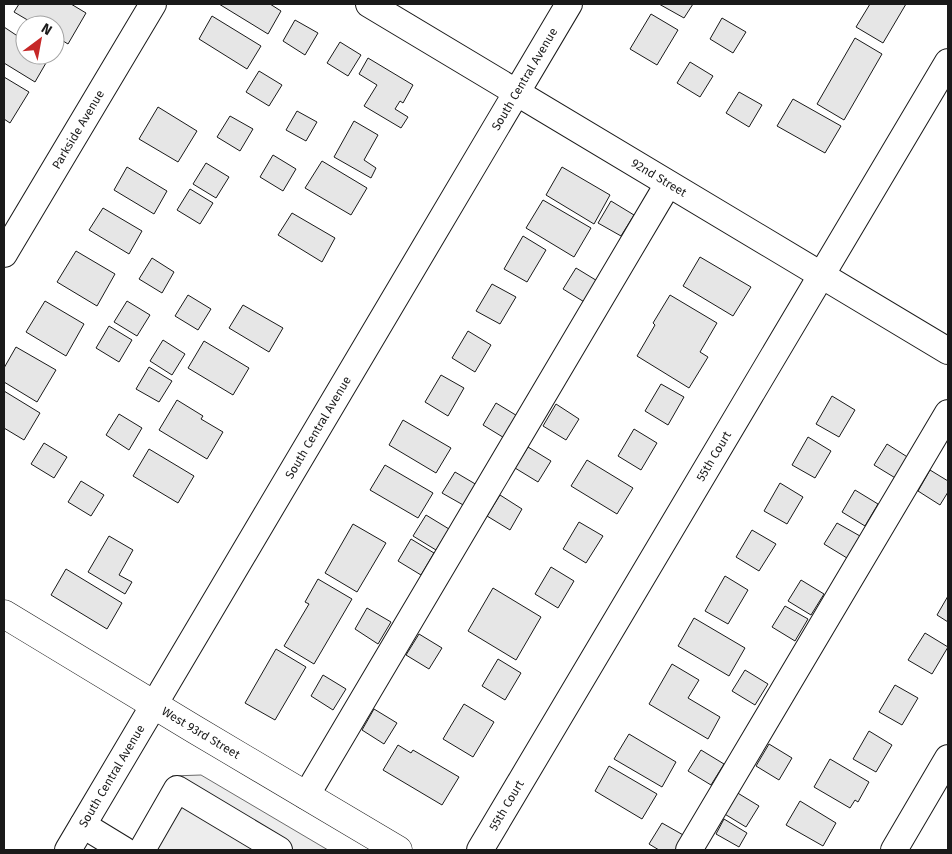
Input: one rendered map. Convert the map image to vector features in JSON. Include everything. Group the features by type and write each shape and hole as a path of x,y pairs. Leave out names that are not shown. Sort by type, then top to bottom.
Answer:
{"main road":[{"name":"West 93rd Street","path":"4,614 398,850"}],"street":[{"name":"Parkside Avenue","path":"4,254 153,4"},
{"name":"92nd Street","path":"369,4 948,351"},
{"name":"South Central Avenue","path":"68,850 569,4"},
{"name":"55th Court","path":"480,850 948,62"},
{"path":"306,796 668,184"},
{"path":"689,850 948,413"},
{"path":"894,850 948,758"},
{"path":"142,850 178,789 279,850"},
{"path":"82,825 124,850"}],"shaded area":[{"path":"201,775 328,850 128,850 172,776"}],"building":[{"path":"19,4 71,4 86,13 68,44 65,42 65,15 19,15 14,12"},
{"path":"219,4 270,4 281,11 268,34"},
{"path":"659,4 693,4 684,18"},
{"path":"870,4 906,4 883,43 856,27"},
{"path":"651,14 678,30 657,65 630,49"},
{"path":"212,16 261,46 247,69 199,39"},
{"path":"722,18 746,32 733,53 710,39"},
{"path":"295,20 318,33 305,55 283,41"},
{"path":"4,27 15,34 15,65 45,65 35,82 4,63"},
{"path":"855,38 882,54 844,120 817,104"},
{"path":"340,42 361,55 348,76 327,63"},
{"path":"368,58 413,85 403,103 400,101 395,109 408,117 401,128 364,106 377,85 359,74"},
{"path":"690,62 713,76 700,97 677,83"},
{"path":"259,71 282,85 269,106 246,92"},
{"path":"4,77 29,92 10,123 4,119"},
{"path":"739,92 762,105 749,127 726,113"},
{"path":"793,99 841,126 825,153 777,126"},
{"path":"158,107 197,131 178,162 139,139"},
{"path":"297,111 317,122 306,141 286,130"},
{"path":"230,116 253,129 240,151 217,137"},
{"path":"354,121 378,135 364,160 376,168 371,178 334,157"},
{"path":"273,155 296,169 283,191 260,177"},
{"path":"322,161 367,188 351,215 305,188"},
{"path":"206,163 229,177 216,198 193,184"},
{"path":"127,167 167,191 154,214 114,190"},
{"path":"562,167 610,195 594,224 546,195"},
{"path":"190,189 213,203 200,224 177,210"},
{"path":"543,200 591,228 574,257 526,228"},
{"path":"611,201 634,215 621,236 598,223"},
{"path":"103,208 142,231 129,254 89,230"},
{"path":"292,213 335,238 322,262 278,235"},
{"path":"523,236 546,250 527,282 504,269"},
{"path":"76,251 115,274 97,306 57,282"},
{"path":"700,257 751,287 733,316 683,286"},
{"path":"152,258 174,272 162,293 139,279"},
{"path":"576,268 599,282 586,303 563,289"},
{"path":"492,284 516,297 500,324 476,311"},
{"path":"188,295 211,309 198,330 175,316"},
{"path":"670,295 717,323 700,352 708,357 689,388 637,356 655,325 653,323"},
{"path":"45,301 84,324 66,356 26,332"},
{"path":"127,301 150,315 137,336 114,322"},
{"path":"243,305 283,328 269,352 229,328"},
{"path":"109,326 132,340 119,362 96,348"},
{"path":"468,331 491,345 475,372 452,358"},
{"path":"163,340 185,354 172,375 150,361"},
{"path":"204,341 249,368 233,395 188,368"},
{"path":"16,347 56,370 37,402 4,382 4,368"},
{"path":"149,367 172,381 159,402 136,389"},
{"path":"441,375 464,388 448,416 425,402"},
{"path":"661,384 684,397 668,425 645,411"},
{"path":"4,391 40,413 24,440 4,428"},
{"path":"832,396 855,410 839,437 816,424"},
{"path":"177,400 203,416 201,419 223,432 207,459 159,430"},
{"path":"496,403 519,417 506,439 483,425"},
{"path":"556,404 579,419 566,440 543,426"},
{"path":"119,414 142,428 129,450 106,435"},
{"path":"403,420 451,448 436,473 389,445"},
{"path":"634,429 657,443 641,470 618,456"},
{"path":"808,437 831,451 815,478 792,465"},
{"path":"44,443 67,457 54,478 31,464"},
{"path":"887,444 909,458 897,479 874,465"},
{"path":"528,447 551,461 538,482 515,468"},
{"path":"149,449 194,476 178,503 133,476"},
{"path":"587,460 633,488 617,514 571,486"},
{"path":"385,465 433,493 418,518 370,490"},
{"path":"930,470 948,481 948,492 940,505 918,491"},
{"path":"455,472 477,485 465,506 442,493"},
{"path":"81,481 104,495 91,516 68,502"},
{"path":"780,483 803,497 787,524 764,511"},
{"path":"855,490 878,504 865,526 842,512"},
{"path":"500,495 522,509 510,530 487,516"},
{"path":"426,515 449,529 436,550 413,536"},
{"path":"579,522 603,536 586,563 563,549"},
{"path":"837,523 860,536 847,558 824,544"},
{"path":"353,524 386,543 357,592 325,573"},
{"path":"752,530 776,544 759,571 736,557"},
{"path":"109,536 133,550 119,575 132,582 125,594 88,572"},
{"path":"411,539 434,553 421,575 398,561"},
{"path":"551,567 574,581 558,608 535,594"},
{"path":"66,569 122,603 107,629 51,595"},
{"path":"725,576 748,590 728,624 705,611"},
{"path":"318,579 352,599 314,664 284,646 309,604 305,602"},
{"path":"801,580 824,594 811,615 788,601"},
{"path":"493,588 541,617 516,660 468,631"},
{"path":"948,596 948,622 937,615"},
{"path":"785,606 808,619 795,641 772,627"},
{"path":"367,608 391,622 378,644 355,629"},
{"path":"694,618 745,648 729,676 678,646"},
{"path":"925,633 948,647 932,674 908,660"},
{"path":"419,634 442,648 429,669 406,655"},
{"path":"276,649 306,667 275,720 245,703"},
{"path":"498,659 521,673 505,700 482,686"},
{"path":"672,664 699,680 688,698 720,717 708,739 649,704"},
{"path":"745,670 768,684 755,705 732,691"},
{"path":"323,675 346,689 333,710 311,696"},
{"path":"895,685 918,698 902,725 879,712"},
{"path":"464,704 494,722 473,757 443,739"},
{"path":"374,709 397,723 384,744 362,730"},
{"path":"869,731 892,745 876,772 853,759"},
{"path":"629,734 676,762 662,787 614,759"},
{"path":"769,744 792,758 779,780 756,766"},
{"path":"398,745 411,753 413,750 459,777 442,805 383,770"},
{"path":"701,750 724,764 711,785 688,771"},
{"path":"830,759 869,782 858,802 855,800 850,808 814,787"},
{"path":"609,766 657,794 642,819 595,791"},
{"path":"736,792 759,806 746,827 723,813"},
{"path":"800,801 836,823 823,846 786,825"},
{"path":"724,819 747,833 739,847 716,834"},
{"path":"662,823 685,836 676,850 659,850 649,844"}]}
